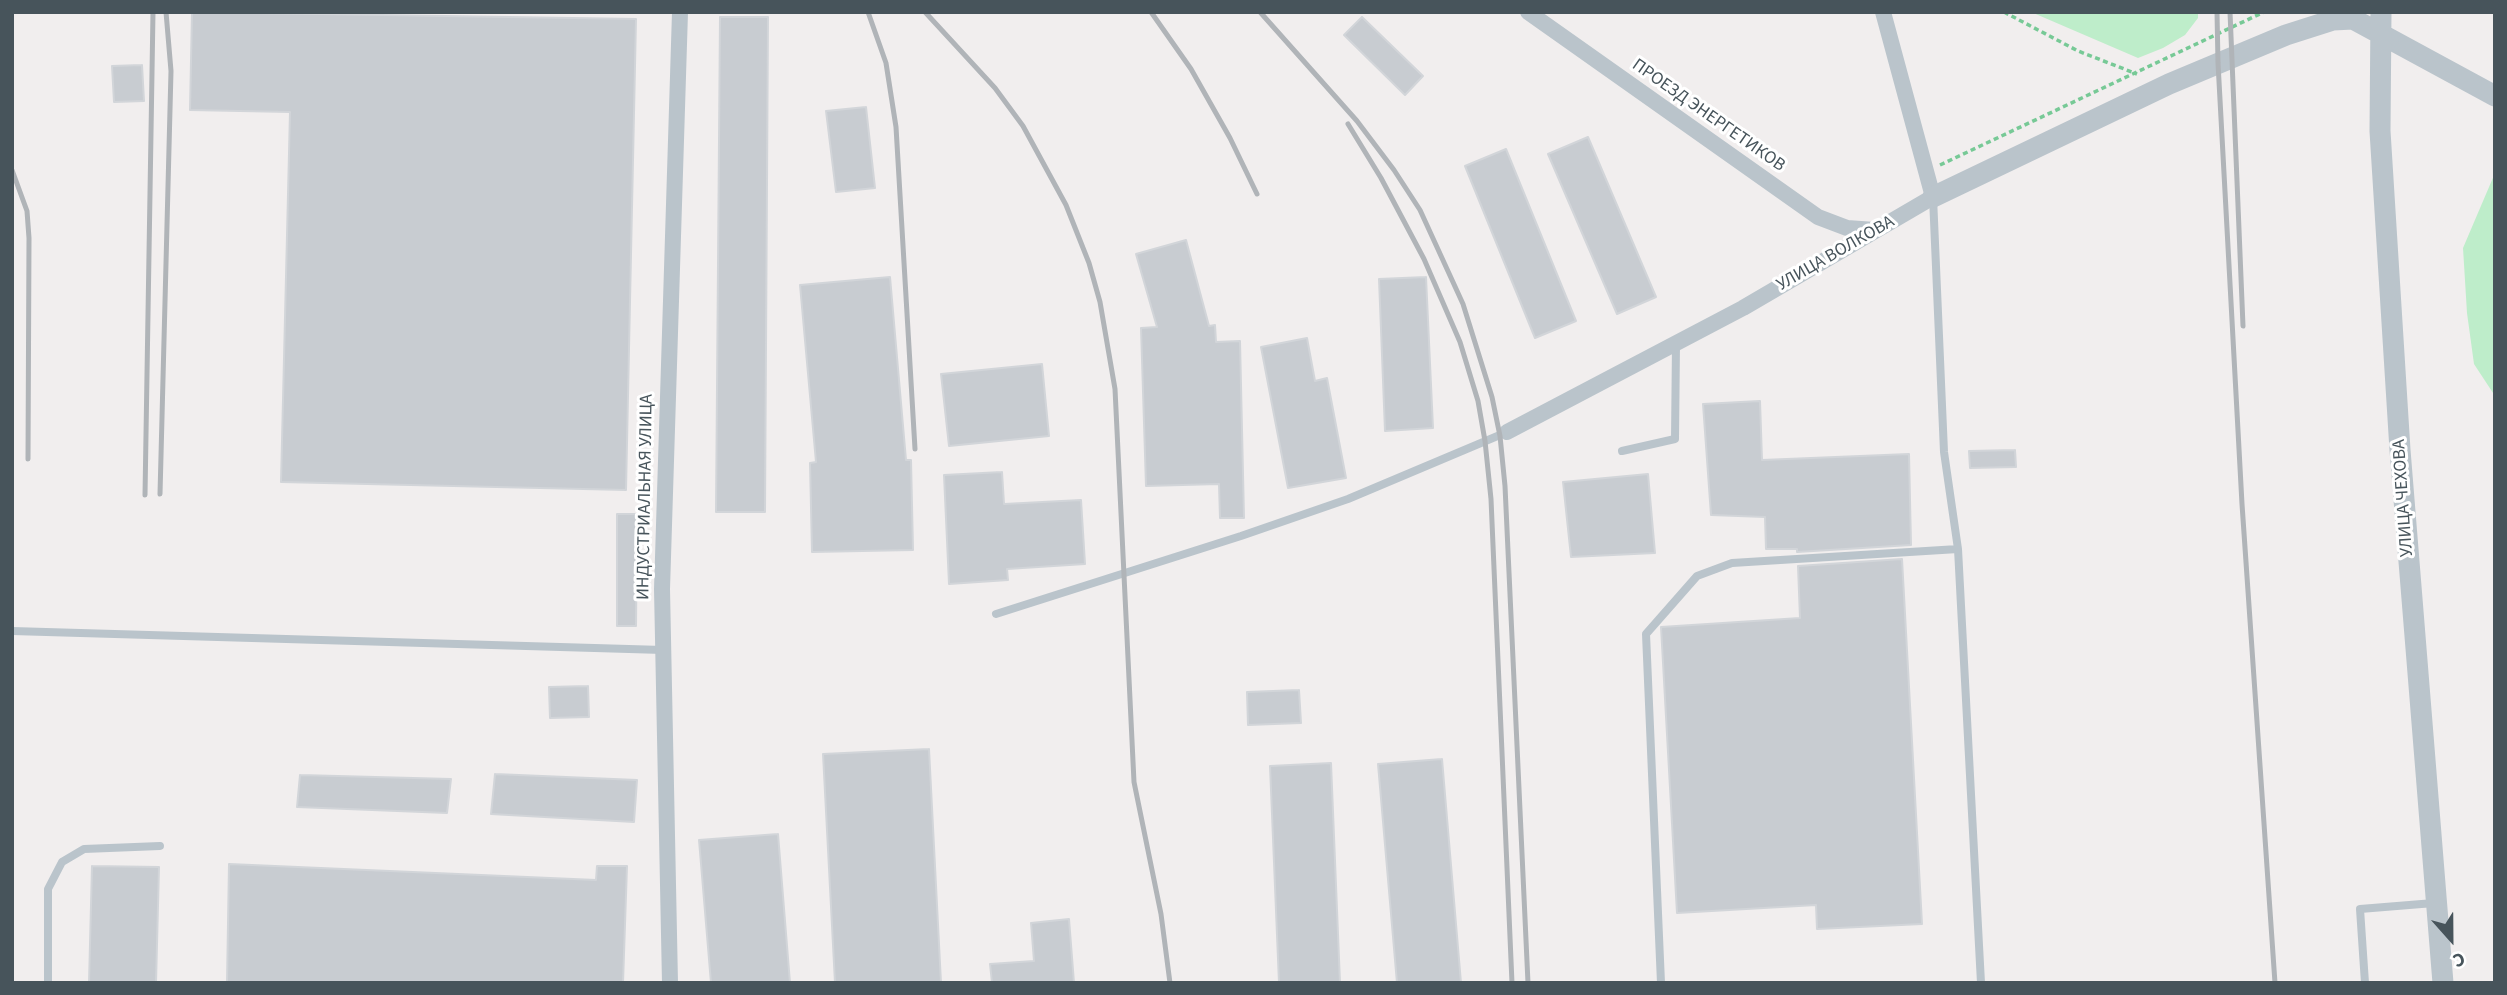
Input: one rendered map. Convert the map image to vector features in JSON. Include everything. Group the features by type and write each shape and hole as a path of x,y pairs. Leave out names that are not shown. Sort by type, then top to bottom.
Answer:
{"street":[{"name":"ИНДУСТРИАЛЬНАЯ УЛИЦА","path":"670,983 662,589 680,12"},
{"name":"ПРОЕЗД ЭНЕРГЕТИКОВ","path":"1528,12 1818,217 1847,228 1875,230"},
{"path":"1883,12 1933,197"},
{"name":"УЛИЦА ЧЕХОВА","path":"2382,12 2380,131 2400,450 2443,983"},
{"name":"УЛИЦА ВОЛКОВА","path":"1507,432 1743,308 1933,197 2169,84 2286,35 2333,20 2353,19 2495,96"}],"lane":[{"path":"1933,197 1944,452 1958,549 1981,983"},
{"path":"1622,451 1675,439 1676,344"},
{"path":"996,614 1348,499 1507,432"},
{"path":"1661,983 1646,634 1698,576 1732,563 1958,549"},
{"path":"12,631 663,650"},
{"path":"48,983 48,888 62,862 84,849 160,846"},
{"path":"2365,983 2360,909 2437,903"}],"path":[{"path":"2004,12 2078,51 2135,74 2169,84"},
{"path":"1927,171 2264,12"}],"green space":[{"path":"2031,12 2198,12 2198,18 2185,35 2138,58"},
{"path":"2495,173 2495,396 2474,364 2467,313 2463,248"}],"building":[{"path":"192,12 636,19 626,490 281,482 290,112 190,110"},
{"path":"720,17 768,17 765,512 716,512"},
{"path":"1362,17 1423,76 1405,95 1344,35"},
{"path":"142,65 144,101 114,102 112,66"},
{"path":"866,107 875,188 836,192 826,111"},
{"path":"1588,137 1656,297 1617,314 1548,154"},
{"path":"1506,149 1576,321 1535,338 1465,166"},
{"path":"1186,240 1209,326 1215,325 1216,342 1240,341 1244,518 1220,518 1219,484 1146,486 1141,328 1157,327 1136,254"},
{"path":"890,277 906,460 911,460 913,550 812,552 810,463 816,462 800,285"},
{"path":"1426,277 1433,428 1385,431 1379,279"},
{"path":"1307,338 1315,381 1327,378 1346,478 1288,488 1261,347"},
{"path":"1042,364 1049,436 949,446 941,374"},
{"path":"1760,401 1762,460 1909,454 1911,545 1797,552 1797,549 1766,549 1765,517 1711,515 1703,404"},
{"path":"2015,450 2016,467 1970,468 1969,451"},
{"path":"1002,472 1004,504 1081,500 1085,564 1007,569 1008,580 949,584 944,475"},
{"path":"1648,474 1655,553 1571,557 1563,482"},
{"path":"617,514 637,514 636,626 617,626"},
{"path":"1902,559 1922,924 1817,929 1816,905 1677,913 1661,627 1800,618 1798,566"},
{"path":"588,686 589,717 550,718 549,687"},
{"path":"1299,690 1301,723 1248,725 1247,692"},
{"path":"929,749 941,983 835,983 823,754"},
{"path":"1442,759 1461,983 1397,983 1378,764"},
{"path":"1331,763 1340,983 1279,983 1270,766"},
{"path":"495,774 637,780 634,822 491,814"},
{"path":"300,775 451,779 447,813 297,807"},
{"path":"778,834 790,983 711,983 699,840"},
{"path":"229,864 596,880 597,866 627,866 623,983 227,983"},
{"path":"92,866 159,867 156,983 89,983"},
{"path":"1069,919 1074,983 992,983 990,964 1034,961 1031,923"}],"railway":[{"path":"145,495 153,12"},
{"path":"160,494 171,71 166,12"},
{"path":"868,12 886,63 896,127 915,449"},
{"path":"925,12 995,88 1023,126 1066,205 1089,263 1100,302 1115,389 1134,782 1161,914 1170,983"},
{"path":"1151,12 1191,69 1230,138 1257,194"},
{"path":"1260,12 1357,121 1420,210 1463,304 1492,397 1500,436 1505,486 1528,983"},
{"path":"2217,12 2242,504 2275,983"},
{"path":"2230,12 2243,326"},
{"path":"1348,124 1381,178 1424,259 1460,342 1478,401 1491,499 1512,983"},
{"path":"12,170 27,211 29,238 28,459"}]}
